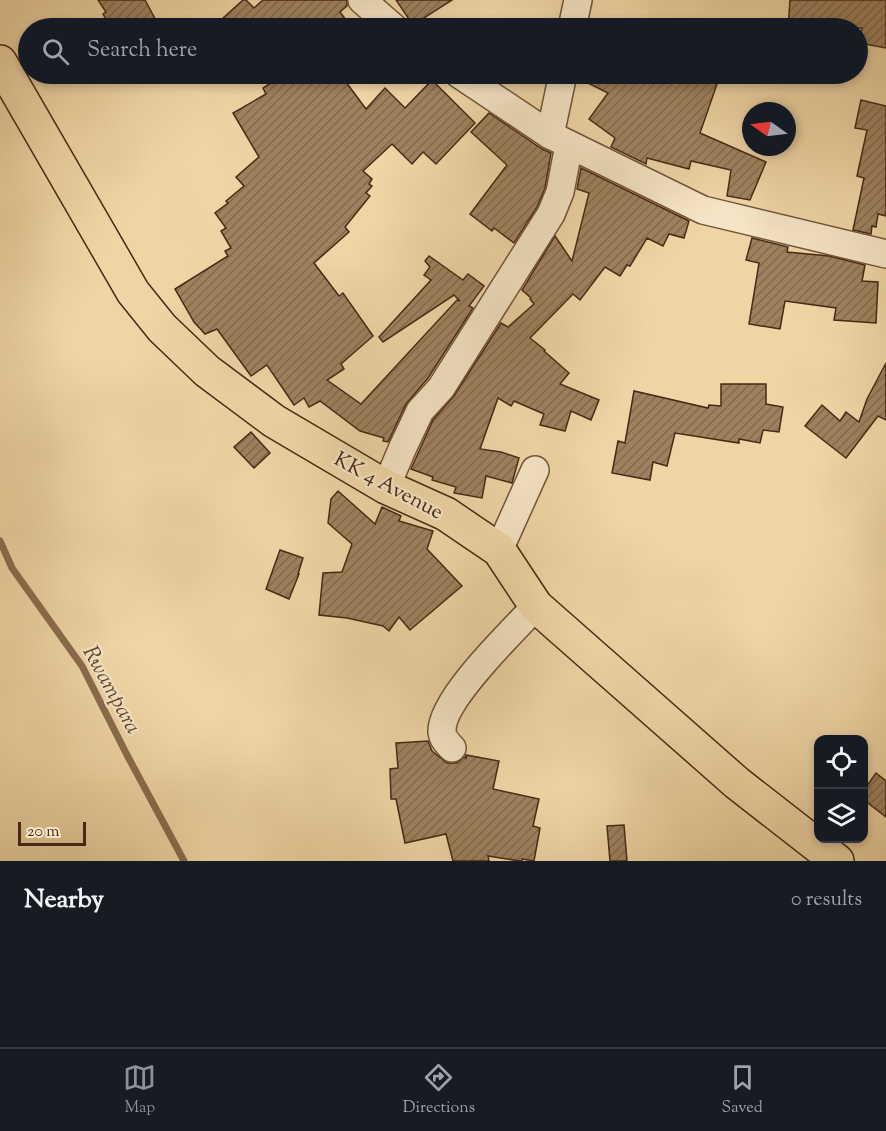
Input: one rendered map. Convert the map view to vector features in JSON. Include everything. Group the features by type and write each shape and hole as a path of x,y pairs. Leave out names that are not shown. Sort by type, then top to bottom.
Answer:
{"main road":[{"name":"KK 4 Avenue","path":"0,62 134,292 162,328 207,371 274,421 386,487 446,514 499,550 536,606 737,783 837,861"}],"street":[{"path":"363,0 383,18"},
{"path":"574,18 578,0"},
{"path":"474,84 559,140 703,210 886,254"},
{"path":"386,487 420,411 441,388 551,214 560,192 559,140 562,84"},
{"path":"499,550 535,470"},
{"path":"452,747 446,742 442,732 446,716 454,700 472,675 536,606"}],"building":[{"path":"98,0 145,0 155,18 105,18 103,14 106,12"},
{"path":"243,0 254,8 263,0 347,0 347,6 340,12 344,18 223,18"},
{"path":"396,0 452,0 424,18 408,18"},
{"path":"790,0 886,0 886,48 868,45 868,18 789,18"},
{"path":"269,84 347,84 366,109 385,88 405,108 428,84 436,84 475,123 436,164 423,152 412,164 392,144 363,171 372,179 369,184 372,186 366,193 370,196 345,227 349,232 314,263 339,296 343,293 373,336 341,364 344,369 327,380 361,404 457,300 460,301 454,295 383,342 379,337 431,280 424,275 430,267 425,261 429,256 463,280 468,274 484,286 469,306 473,308 428,378 406,404 388,442 383,441 384,438 360,431 320,401 309,407 304,398 294,405 267,365 251,376 217,329 205,334 194,322 175,289 228,256 225,251 231,248 221,231 226,228 215,213 244,186 236,177 259,157 233,113 266,94 263,88"},
{"path":"590,84 717,84 700,133 742,151 742,156 752,156 766,162 750,200 727,196 731,170 691,161 689,169 647,158 646,164 611,147 615,138 589,119 608,93"},
{"path":"861,100 886,106 886,216 878,214 876,227 872,226 871,234 853,230 864,178 857,176 867,130 855,128"},
{"path":"489,113 551,153 545,188 537,207 514,243 494,228 492,231 470,214 507,165 471,132"},
{"path":"581,168 689,221 684,238 669,234 663,246 647,238 630,266 627,265 620,276 605,267 580,300 573,294 530,338 569,373 560,384 599,400 591,420 571,411 565,431 540,425 544,414 514,401 511,406 498,398 480,449 519,458 512,483 486,476 482,498 454,493 456,487 432,480 433,477 411,469 433,420 454,396 501,323 508,327 534,304 522,290 555,236 572,261 589,193 577,189"},
{"path":"752,238 788,247 787,252 829,256 865,265 862,281 878,282 876,323 834,320 836,308 785,301 780,329 749,324 759,263 746,260"},
{"path":"886,363 886,420 878,416 846,458 805,426 822,405 840,421 846,412 859,422 867,399"},
{"path":"721,384 766,384 766,404 783,407 779,432 763,430 760,443 739,439 739,443 675,433 667,466 653,462 650,480 612,473 618,441 625,443 634,391 708,408 709,405 721,406"},
{"path":"251,432 270,453 254,468 234,447"},
{"path":"338,491 375,524 382,507 401,516 399,521 433,531 427,549 462,586 410,630 399,617 389,631 383,626 319,615 323,573 342,572 352,544 328,523 331,499"},
{"path":"280,550 303,558 289,599 266,589"},
{"path":"428,741 432,751 447,763 457,763 464,757 466,758 466,755 499,761 493,789 539,799 533,826 540,828 534,861 488,856 489,861 453,861 446,834 405,843 396,799 391,799 390,769 398,768 396,743"},
{"path":"876,773 886,781 886,817 868,803 868,784"},
{"path":"624,825 627,861 610,861 607,826"}],"waterway":[{"name":"Rwampara","path":"0,541 12,568 82,666 184,861"}]}
